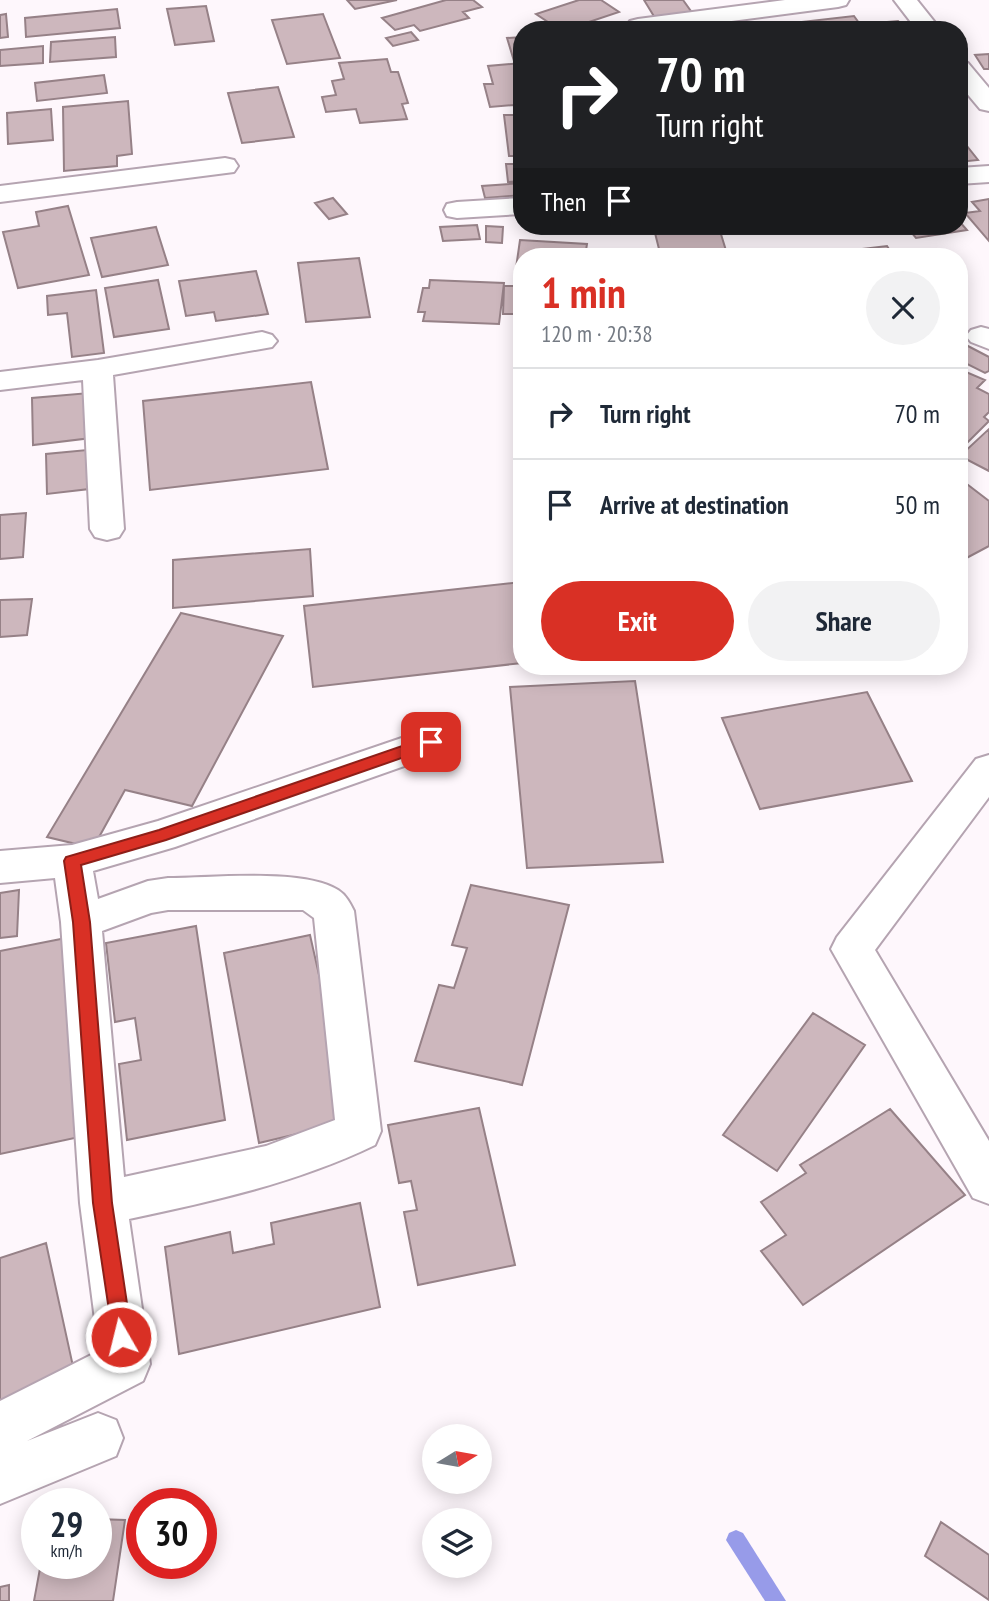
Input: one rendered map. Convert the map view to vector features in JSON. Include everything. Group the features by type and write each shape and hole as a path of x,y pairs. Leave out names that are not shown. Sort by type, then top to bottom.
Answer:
{"street":[{"path":"676,21 838,0"},
{"path":"905,0 922,21"},
{"path":"0,194 225,166"},
{"path":"968,175 989,174"},
{"path":"457,210 513,207"},
{"path":"0,381 98,369 262,341"},
{"path":"98,369 107,529"},
{"path":"0,867 72,861 161,836 431,742"},
{"path":"989,769 852,949 989,1183"},
{"path":"0,1428 125,1364 103,1203 81,922 72,861"},
{"path":"81,922 148,897 168,894 304,894 323,901 334,911 359,1131 331,1146 256,1169 103,1203"},
{"path":"0,1478 98,1438"}],"building":[{"path":"347,0 397,0 355,9"},
{"path":"446,0 473,0 482,7 463,12 469,18 420,31 414,25 395,30 382,18"},
{"path":"579,0 601,0 619,12 592,21 546,21 536,14"},
{"path":"644,0 683,0 693,14 655,18"},
{"path":"206,6 214,41 175,45 167,9"},
{"path":"117,9 120,28 26,37 25,18"},
{"path":"6,14 8,37 0,38 0,15"},
{"path":"323,14 340,58 287,64 272,20"},
{"path":"854,16 858,21 811,21"},
{"path":"411,32 418,40 393,46 386,38"},
{"path":"115,37 116,57 50,62 51,42"},
{"path":"507,38 513,38 513,58"},
{"path":"43,46 43,63 0,66 0,50"},
{"path":"989,54 989,69 984,69 975,55"},
{"path":"387,59 391,72 398,72 408,103 402,104 407,119 360,123 356,109 326,112 322,97 336,95 332,81 344,79 339,63"},
{"path":"513,64 513,105 490,107 484,84 493,84 488,66"},
{"path":"104,75 107,93 37,101 35,83"},
{"path":"278,87 294,137 242,143 228,93"},
{"path":"128,101 132,154 117,156 117,166 64,171 63,107"},
{"path":"51,109 53,140 8,144 7,113"},
{"path":"504,115 513,115 513,156 509,156"},
{"path":"968,147 978,160 968,161"},
{"path":"506,164 513,164 513,182 508,182"},
{"path":"513,184 513,196 485,198 482,186"},
{"path":"333,198 347,214 329,219 315,203"},
{"path":"989,199 989,241 968,216 968,213 980,211 972,202"},
{"path":"68,206 89,275 18,288 3,232 39,226 36,212"},
{"path":"477,225 480,239 443,241 440,227"},
{"path":"486,226 503,227 502,243 486,242"},
{"path":"156,227 168,265 102,277 91,238"},
{"path":"656,235 721,235 725,248 659,248"},
{"path":"914,235 935,235 916,238"},
{"path":"520,240 587,244 586,248 519,248"},
{"path":"359,258 370,317 306,322 298,263"},
{"path":"256,271 268,314 216,321 214,312 186,316 179,281"},
{"path":"158,280 169,329 114,337 105,288"},
{"path":"430,280 504,283 499,324 423,321 425,312 418,312 423,288 429,288"},
{"path":"504,286 513,286 513,314 503,314"},
{"path":"96,290 104,353 72,357 67,313 48,315 47,296"},
{"path":"968,346 989,357 989,371 985,373 968,364"},
{"path":"968,373 985,380 977,388 989,394 989,412 984,417 989,421 968,442"},
{"path":"311,382 328,469 150,490 143,401"},
{"path":"89,393 91,438 33,445 32,398"},
{"path":"989,429 989,471 968,460 968,449"},
{"path":"87,450 89,489 47,494 46,454"},
{"path":"968,485 989,501 989,546 968,557"},
{"path":"26,513 23,557 0,559 0,515"},
{"path":"310,549 313,596 173,608 173,560"},
{"path":"513,583 513,664 313,687 304,606"},
{"path":"32,599 27,635 0,637 0,600"},
{"path":"181,613 283,636 192,806 125,790 93,848 47,837"},
{"path":"635,681 663,862 527,868 510,687"},
{"path":"867,692 912,781 760,809 722,718"},
{"path":"471,885 569,905 522,1085 415,1061 439,985 454,988 467,948 452,945"},
{"path":"19,890 17,936 0,938 0,893"},
{"path":"196,926 225,1120 127,1140 119,1064 141,1060 135,1018 115,1022 106,943"},
{"path":"310,935 352,1121 259,1143 224,953"},
{"path":"66,938 84,1136 0,1154 0,951"},
{"path":"813,1013 865,1045 777,1171 723,1135"},
{"path":"479,1108 515,1265 418,1285 404,1212 417,1210 411,1181 399,1183 388,1125"},
{"path":"890,1109 965,1195 803,1305 761,1251 786,1235 761,1202 806,1173 800,1165"},
{"path":"360,1203 380,1307 179,1354 165,1247 230,1232 233,1253 274,1244 271,1223"},
{"path":"46,1243 76,1380 0,1407 0,1258"},
{"path":"112,1520 125,1520 113,1601 34,1601 38,1579 112,1579"},
{"path":"941,1522 989,1555 989,1600 925,1556"},
{"path":"9,1585 9,1601 0,1601 0,1587"}],"waterway":[{"path":"736,1540 776,1601"}],"route":[{"path":"121,1337 103,1203 81,922 72,861 161,836 431,742"}]}
